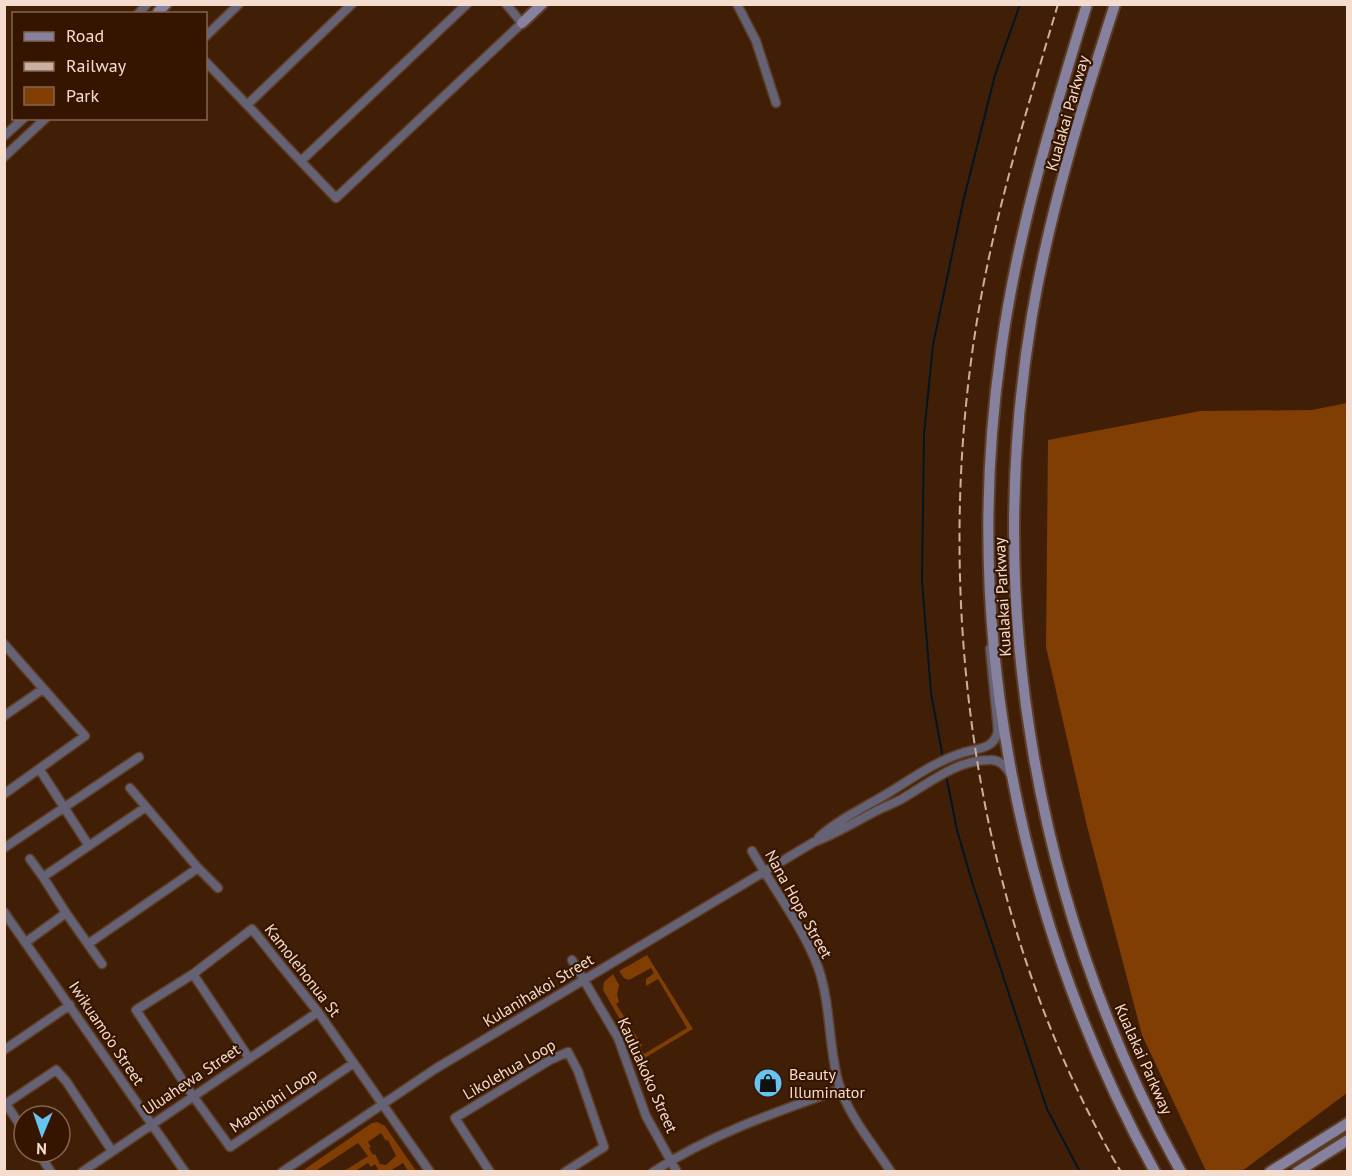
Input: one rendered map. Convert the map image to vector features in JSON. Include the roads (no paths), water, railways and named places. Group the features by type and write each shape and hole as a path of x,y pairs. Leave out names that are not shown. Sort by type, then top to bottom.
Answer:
{"main road":[{"path":"522,23 542,4"},
{"name":"Kualakai Parkway","path":"1087,4 1029,209 1013,277 1000,351 988,494 991,604 997,676 1014,784 1039,890 1064,970 1107,1076 1155,1172"},
{"name":"Kualakai Parkway","path":"1115,4 1052,223 1032,315 1020,405 1015,476 1016,608 1022,680 1030,736 1045,814 1066,898 1089,968 1119,1044 1152,1117 1181,1172"},
{"path":"1270,1172 1347,1123"},
{"path":"1297,1172 1347,1140"}],"street":[{"path":"207,35 239,4"},
{"path":"247,105 352,4"},
{"path":"301,161 467,4"},
{"path":"207,63 336,198 522,23 506,4"},
{"path":"737,4 756,41 776,103"},
{"path":"4,136 22,120"},
{"path":"4,157 44,120"},
{"name":"Kulanihakoi Street","path":"282,1172 383,1102 814,842 837,824 918,775 946,759 991,745 998,731 990,659 991,604"},
{"path":"4,644 85,736 4,794"},
{"path":"4,716 43,689"},
{"path":"4,848 139,757"},
{"name":"Kulanihakoi Street","path":"814,842 839,832 953,769 981,760 993,760 1002,764 1009,772 1014,784"},
{"path":"40,770 89,846"},
{"path":"130,788 198,868 218,888"},
{"path":"43,877 146,807"},
{"name":"Nana Hope Street","path":"752,851 806,942 818,969 824,990 833,1057 841,1089 855,1117 891,1172"},
{"path":"30,859 102,964"},
{"path":"88,944 198,868"},
{"name":"Iwikuamo'o Street","path":"4,912 185,1172"},
{"path":"26,942 66,913"},
{"name":"Kamolehonua St","path":"193,1096 136,1010 193,974 252,929 318,1012 430,1172"},
{"name":"Kauluakoko Street","path":"572,960 618,1038 643,1110 677,1172"},
{"path":"193,974 249,1058"},
{"path":"4,1050 70,1005"},
{"name":"Uluahewa Street","path":"82,1172 318,1012"},
{"name":"Likolehua Loop","path":"489,1172 455,1118 550,1060 568,1052 578,1071 604,1147 566,1171"},
{"name":"Maohiohi Loop","path":"193,1096 230,1147 354,1063"},
{"path":"5,1105 56,1070 66,1081 112,1151"},
{"path":"652,1172 670,1160 735,1128 841,1089"}],"waterway":[{"path":"943,758 931,693 922,581 924,434 933,345 963,202 995,75 1020,4"},
{"path":"946,775 957,830 972,882 1047,1109 1080,1172"}],"railway":[{"path":"1058,4 1005,190 980,303 965,412 960,524 963,637 976,750 997,862 1029,970 1070,1074 1121,1172"}],"place":[{"name":"Beauty Illuminator","path":"768,1083"}]}
